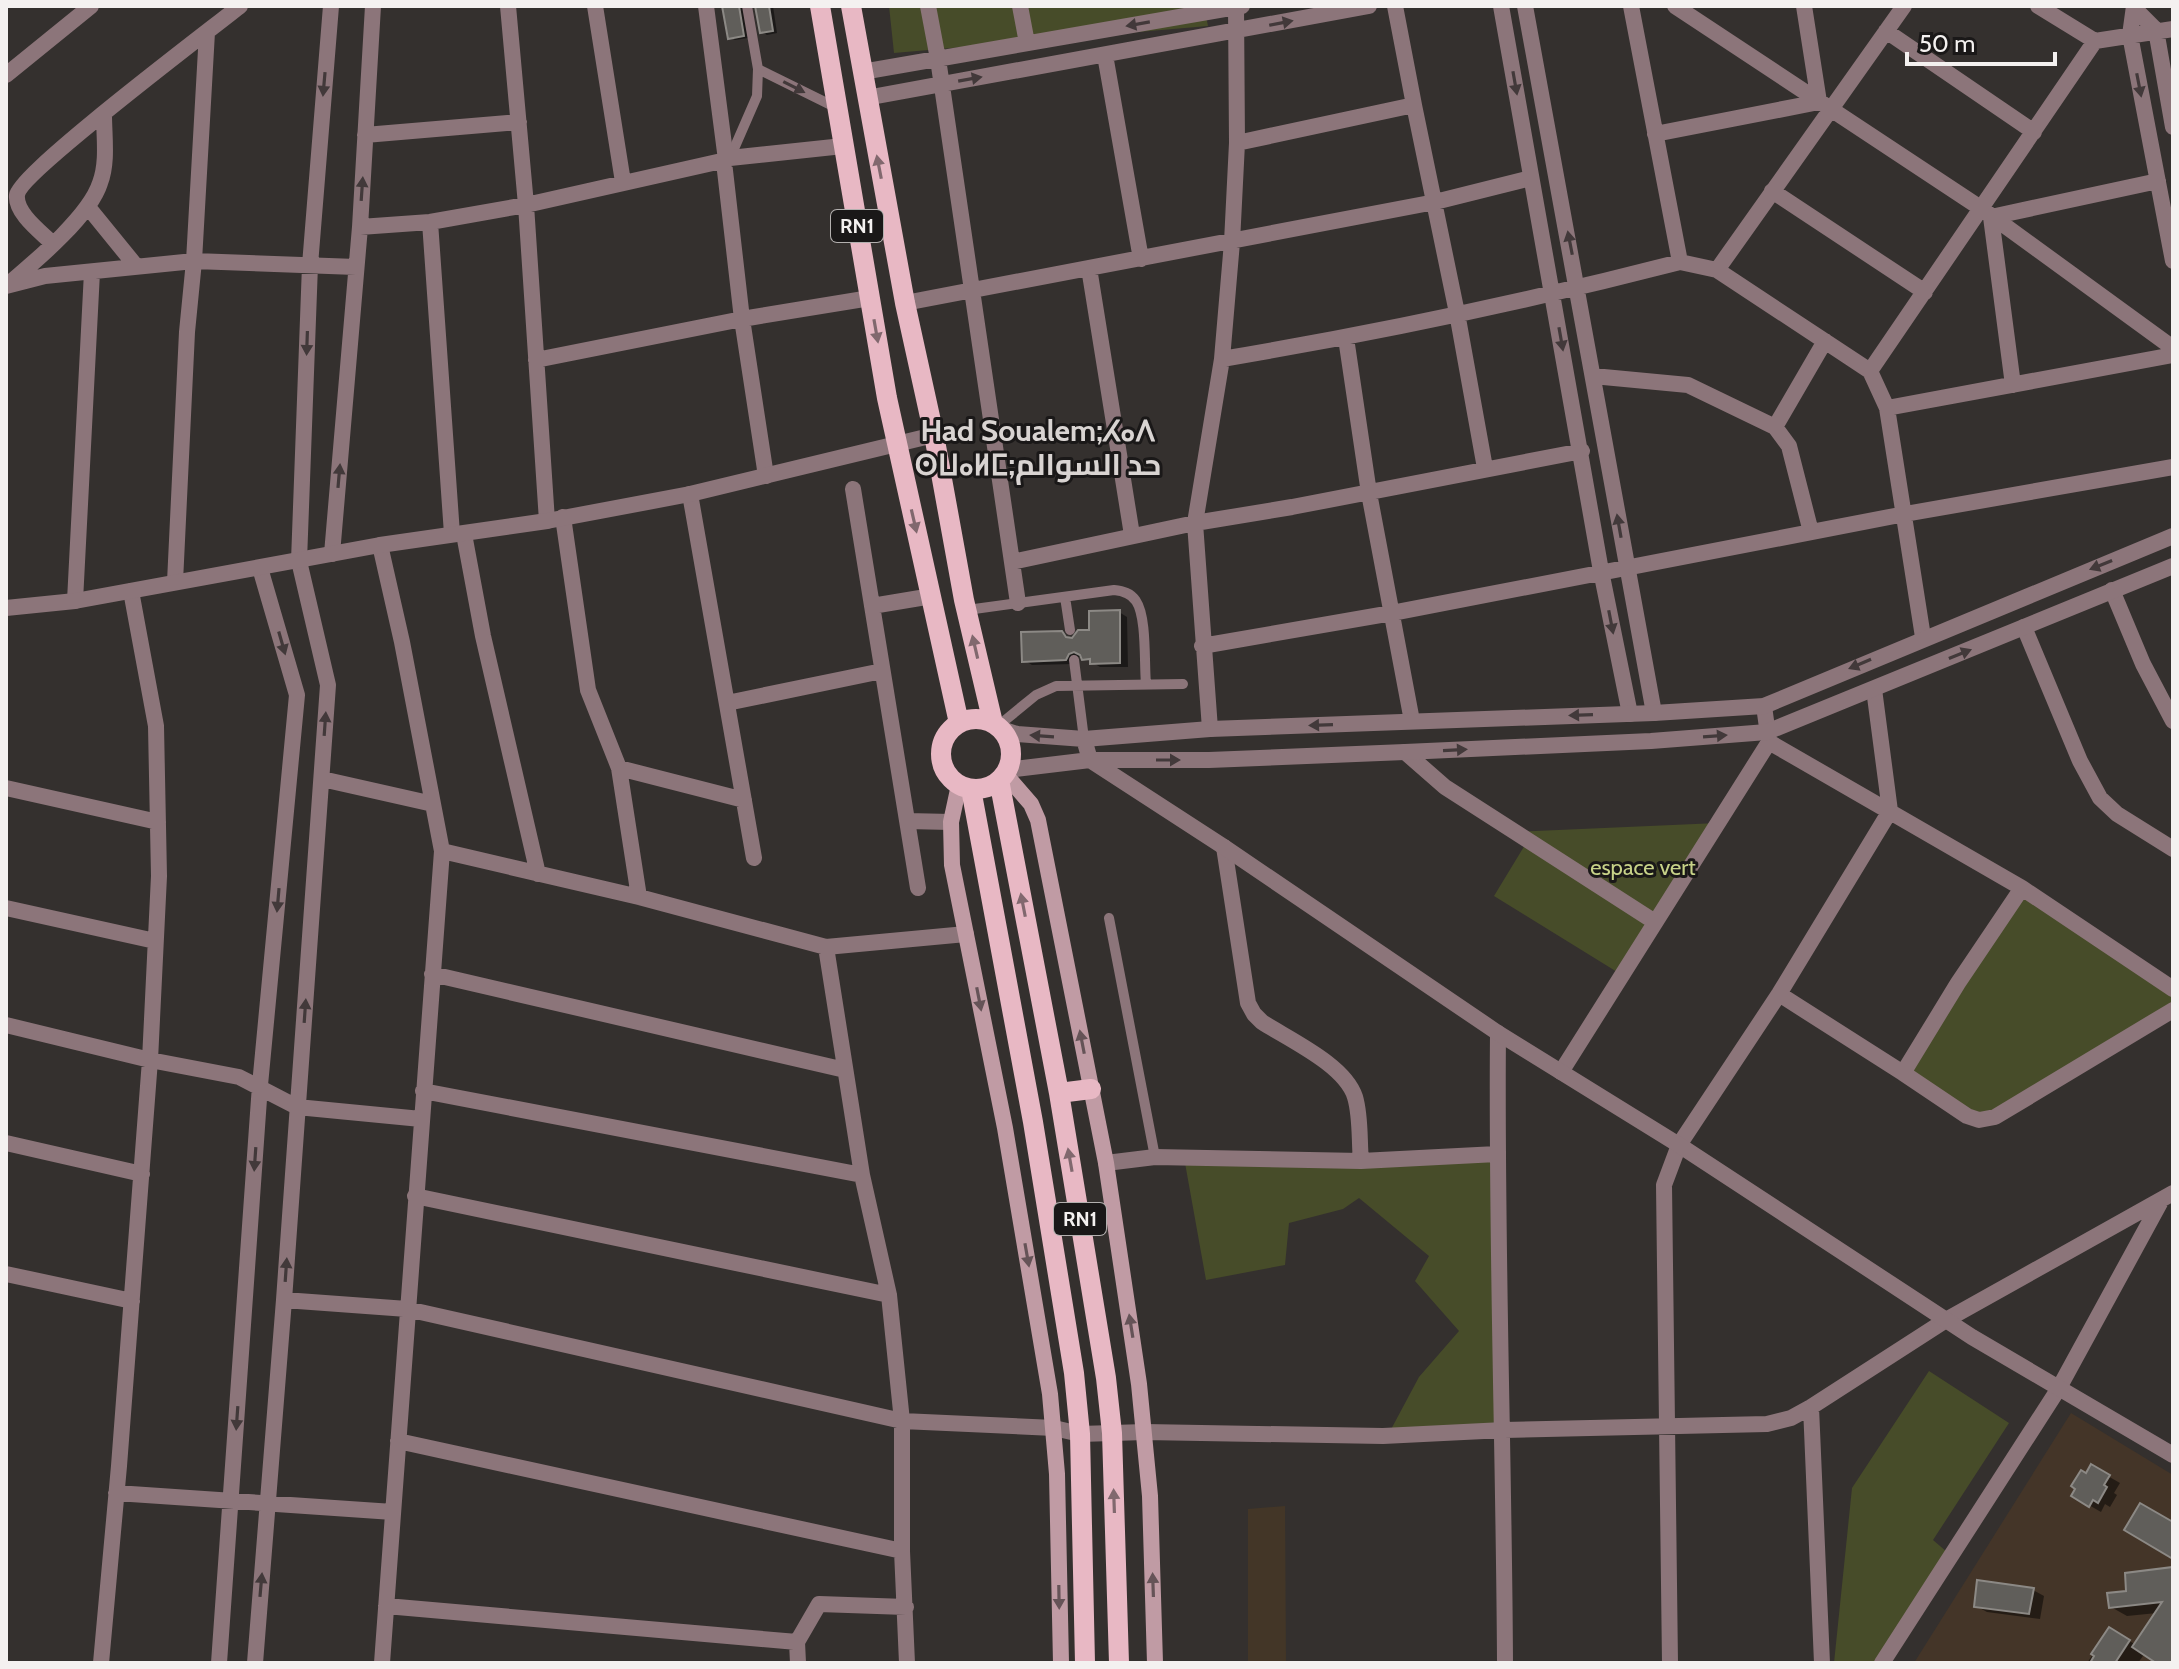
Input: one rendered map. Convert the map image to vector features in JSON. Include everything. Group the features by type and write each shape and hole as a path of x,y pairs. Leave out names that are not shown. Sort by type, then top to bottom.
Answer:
{"main road":[{"name":"RN1","path":"820,6 897,445 959,723 949,730 942,741 942,766 949,777 965,787 1033,1122 1074,1373 1080,1434 1085,1663"},
{"name":"RN1","path":"851,6 905,303 967,610 997,726 1011,748 1004,775 1106,1378 1112,1433 1119,1663"},
{"path":"959,723 976,718 997,726"},
{"path":"1061,1663 1054,1428 1005,1128 952,865 951,822 965,787 986,788 1004,775 1031,804 1038,820 1106,1163 1145,1432 1155,1663"},
{"path":"1059,1093 1091,1089"}],"street":[{"path":"6,75 91,6"},
{"path":"52,243 22,211 17,201 17,193 23,184 52,155 240,6"},
{"path":"255,1663 328,685 299,561 310,265 331,6"},
{"path":"332,554 360,227 373,6"},
{"path":"508,6 536,360 555,519 588,690 619,768 639,897"},
{"path":"595,6 623,182"},
{"path":"706,6 728,159 724,166 742,319 766,476"},
{"path":"928,6 1018,603"},
{"path":"1020,6 1027,43"},
{"path":"862,72 1238,6 1237,143 1232,242 1222,359 1195,523 1210,729"},
{"path":"866,98 1369,6"},
{"path":"1395,6 1485,468"},
{"path":"1501,6 1601,571 1630,714"},
{"path":"1525,6 1654,713"},
{"path":"1631,6 1680,262"},
{"path":"1675,6 1987,213 2173,348"},
{"path":"1804,6 1824,106"},
{"path":"1717,270 1772,191 1824,106 1904,6"},
{"path":"2038,6 2095,41 2165,29"},
{"path":"2173,127 2165,29 2134,7 2130,35 2173,261"},
{"path":"1886,31 2034,132"},
{"path":"175,582 187,332 207,32"},
{"path":"1870,371 1925,292 1987,213 2034,132 2095,41"},
{"path":"1105,55 1141,259"},
{"path":"1237,143 1414,105"},
{"path":"1655,134 1824,106"},
{"path":"6,285 88,207 101,181 105,155 104,114"},
{"path":"365,135 519,122"},
{"path":"360,227 430,222 526,205 728,159 843,146"},
{"path":"905,303 1435,202 1531,178"},
{"path":"1987,213 2158,181"},
{"path":"1772,191 1925,292"},
{"path":"88,207 136,266"},
{"path":"1987,213 2013,385"},
{"path":"430,222 458,534 538,874"},
{"path":"6,285 45,276 194,261 356,267"},
{"path":"1222,359 1346,338 1553,294 1680,262 1717,270 1870,371 1887,408 1923,637"},
{"path":"1089,268 1132,535"},
{"path":"75,601 92,272"},
{"path":"536,360 742,319 870,298"},
{"path":"1346,338 1369,493 1412,721"},
{"path":"1775,427 1825,341"},
{"path":"1887,408 2173,355"},
{"path":"1593,376 1688,385 1775,427 1789,446 1811,532"},
{"path":"6,608 75,601 380,545 555,519 690,494 934,435"},
{"path":"1012,562 1132,535 1582,451"},
{"path":"1202,646 2173,467"},
{"path":"853,489 918,888"},
{"path":"690,494 754,858"},
{"path":"997,726 1017,734 1084,739 1210,729 1630,714 1764,706 1923,637 2173,536"},
{"path":"380,545 442,851 382,1663"},
{"path":"1004,775 1090,760 1209,760 1768,737 1874,689 2173,566"},
{"path":"219,1663 260,1085 297,695 260,568"},
{"path":"2112,590 2167,698 2173,721"},
{"path":"101,1663 142,1174 155,941 158,822 156,726 131,591"},
{"path":"872,606 932,596"},
{"path":"2024,627 2080,761 2100,798 2117,814 2173,849"},
{"path":"727,703 882,671"},
{"path":"1670,1663 1662,1204 1667,1170 1679,1145 1779,994 1890,811 1874,689"},
{"path":"1561,1072 1768,737 1764,706"},
{"path":"1768,737 2022,888 2173,989"},
{"path":"1084,739 1090,760 1498,1033 1679,1145 1946,1320 2173,1455"},
{"path":"1405,752 1445,787 1655,922"},
{"path":"619,768 744,800"},
{"path":"322,779 433,804"},
{"path":"6,788 158,822"},
{"path":"907,821 951,822"},
{"path":"1224,847 1248,1003 1262,1022 1331,1066 1351,1088 1356,1100 1361,1161"},
{"path":"442,851 639,897 826,947 966,934"},
{"path":"1903,1073 1958,983 2022,888"},
{"path":"6,908 155,941"},
{"path":"826,947 862,1175 889,1295 902,1421 902,1551 907,1663"},
{"path":"432,974 845,1070"},
{"path":"1779,994 1967,1116 1979,1120 1995,1117 2173,1010"},
{"path":"6,1025 150,1060 239,1077 260,1085 297,1107 421,1119"},
{"path":"1498,1033 1505,1663"},
{"path":"423,1091 862,1175"},
{"path":"6,1143 142,1174"},
{"path":"1106,1163 1155,1157 1361,1161 1497,1154"},
{"path":"415,1196 889,1295"},
{"path":"284,1300 407,1309 902,1421 1054,1428 1080,1434 1145,1432 1383,1436 1767,1424 1791,1418 1811,1407 1946,1320 2167,1197"},
{"path":"1882,1663 2059,1388 2167,1197"},
{"path":"6,1274 132,1301"},
{"path":"1811,1407 1822,1663"},
{"path":"398,1441 902,1551"},
{"path":"116,1493 393,1512"},
{"path":"798,1663 797,1642 819,1604 906,1607"},
{"path":"386,1606 797,1642"}],"lane":[{"path":"728,159 757,96 758,69 747,6"},
{"path":"758,69 837,108"},
{"path":"967,610 1114,590 1132,596 1141,614 1146,684"},
{"path":"1065,597 1070,630"},
{"path":"1074,660 1084,739"},
{"path":"997,726 1046,689 1077,685 1183,684"},
{"path":"1109,918 1155,1157"}],"shaded area":[{"path":"2071,1413 2173,1475 2173,1663 1914,1663"},
{"path":"1285,1506 1286,1663 1248,1663 1248,1509"}],"green space":[{"path":"889,6 1204,6 1208,26 894,53"},
{"name":"espace vert","path":"1718,823 1622,975 1494,896 1528,840 1515,832"},
{"path":"2022,888 2173,989 2173,1010 1979,1120 1903,1073"},
{"path":"1495,1161 1502,1431 1388,1435 1419,1377 1459,1331 1415,1281 1429,1256 1359,1198 1343,1209 1289,1223 1285,1265 1206,1280 1185,1163"},
{"path":"1929,1371 2009,1423 1933,1540 1947,1552 1876,1663 1834,1663 1852,1488"}],"building":[{"path":"722,6 739,6 744,36 728,39"},
{"path":"755,6 769,6 773,31 760,33"},
{"path":"1120,610 1120,663 1090,664 1090,659 1082,660 1074,652 1066,660 1022,662 1021,632 1062,631 1066,637 1072,638 1078,630 1089,630 1089,611"},
{"path":"2091,1464 2110,1475 2098,1503 2093,1500 2089,1507 2071,1496 2075,1489 2071,1486 2081,1470 2086,1473"},
{"path":"2140,1503 2173,1522 2173,1559 2124,1530"},
{"path":"2173,1567 2173,1663 2156,1663 2132,1647 2162,1602 2109,1608 2107,1593 2126,1591 2125,1573"},
{"path":"1977,1580 2034,1588 2029,1614 1974,1607"},
{"path":"2109,1627 2130,1640 2115,1663 2090,1663 2094,1656 2091,1654"}],"district":[{"name":"Had Soualem;ⵃⴰⴷ ⵙⵡⴰⵍⵎ;حد السوالم","path":"1038,447"}]}
